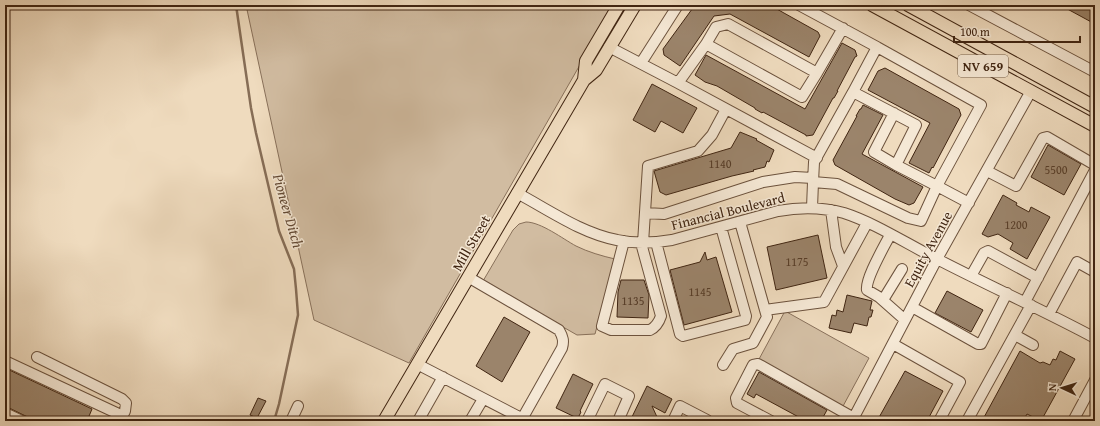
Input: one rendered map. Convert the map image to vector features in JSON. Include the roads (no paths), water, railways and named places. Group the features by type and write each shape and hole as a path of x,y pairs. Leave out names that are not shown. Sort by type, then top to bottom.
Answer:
{"main road":[{"name":"Mill Street","path":"584,80 586,61 619,5"},
{"name":"Mill Street","path":"384,421 584,80 596,70 635,5"},
{"name":"NV 659","path":"872,5 1095,126"},
{"name":"NV 659","path":"908,5 1095,107"},
{"path":"1031,91 1037,90 1044,94 1083,101"}],"street":[{"path":"641,63 678,5"},
{"path":"645,214 664,214 763,182 795,177 838,184 908,218 920,221 980,105 799,5"},
{"path":"969,5 1095,72"},
{"path":"678,82 706,44 716,27 728,24 817,73"},
{"path":"706,44 802,97 843,28"},
{"path":"609,47 678,82 817,158"},
{"path":"812,208 814,162 877,47"},
{"name":"Equity Avenue","path":"853,419 937,259 1031,91"},
{"path":"853,92 916,124 896,165"},
{"path":"624,241 602,326 611,330 650,330 654,328 661,316 642,243 648,166 698,151 712,135 726,109"},
{"path":"894,113 874,152 969,203"},
{"path":"987,171 1016,186 1043,138 1047,137 1095,165"},
{"path":"967,421 1014,335 1038,278 1095,170"},
{"name":"Financial Boulevard","path":"517,193 587,231 603,237 642,243 672,240 794,208 812,208 843,213 867,223 1095,338"},
{"path":"831,210 836,247 843,266"},
{"path":"723,365 733,349 753,343 767,317 740,222"},
{"path":"765,310 824,302 867,223"},
{"path":"656,242 680,334 683,336 745,320 746,316 721,227"},
{"path":"890,235 866,285 867,290 883,300 905,320"},
{"path":"971,276 984,253 988,251 1038,278"},
{"path":"1049,314 1077,262 1095,272"},
{"path":"883,300 902,269"},
{"path":"418,364 518,419 562,348 564,342 563,336 559,330 468,277"},
{"path":"912,307 978,344 981,344 1007,293"},
{"path":"1014,335 1033,345"},
{"path":"893,344 960,382 939,421"},
{"path":"5,360 121,418 126,403 122,399 37,357"},
{"path":"771,421 737,403 736,398 753,365 758,364 853,419"},
{"path":"418,421 443,378"},
{"path":"1073,421 1095,380"},
{"path":"587,421 605,384 629,396 618,421"},
{"path":"470,421 483,399"},
{"path":"291,421 298,406"},
{"path":"673,421 680,406 707,421"},
{"path":"5,413 22,421"}],"waterway":[{"name":"Pioneer Ditch","path":"236,5 256,133 279,231 294,269 296,289 298,315 274,421"}]}
